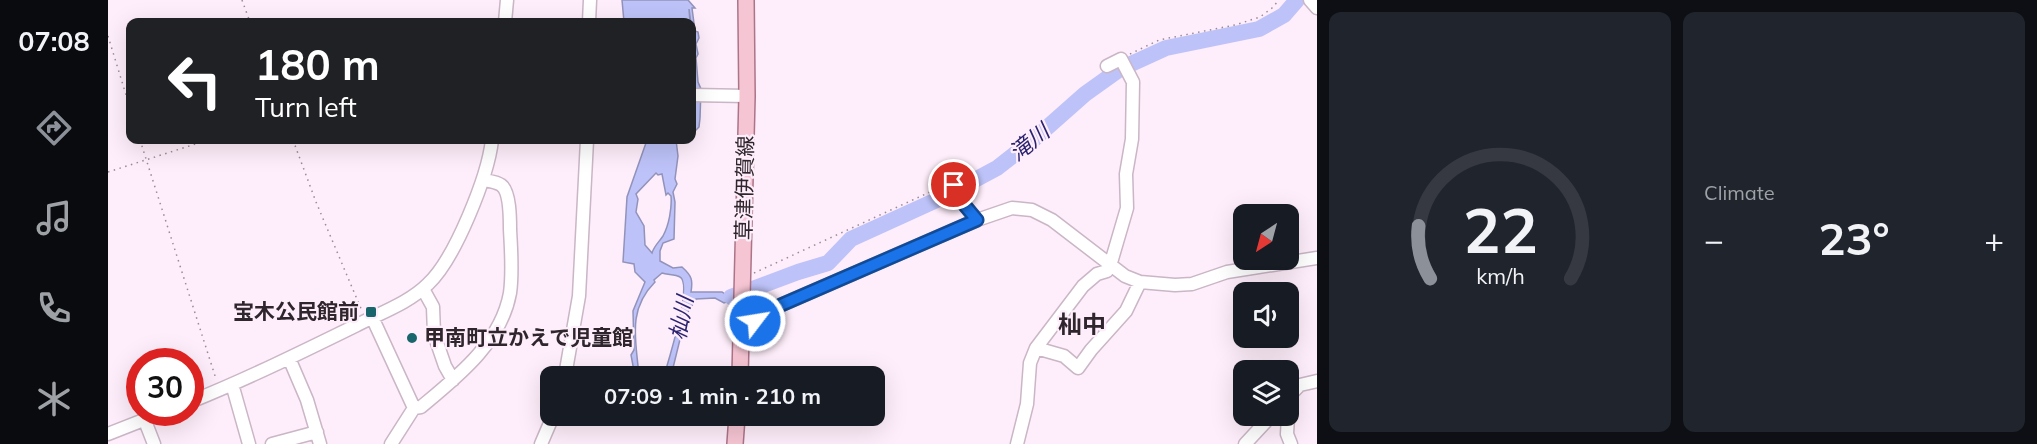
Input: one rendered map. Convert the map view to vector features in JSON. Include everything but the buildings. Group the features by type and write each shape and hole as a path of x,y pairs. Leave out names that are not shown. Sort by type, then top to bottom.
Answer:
{"main road":[{"name":"草津伊賀線","path":"740,366 747,96 746,0"},
{"path":"735,444 736,426"}],"street":[{"path":"505,18 507,0"},
{"path":"589,18 590,0"},
{"path":"1017,444 1027,404 1030,363 1036,348 1083,286 1097,274 1107,271 1127,208 1126,174 1132,139 1132,78 1122,60 1107,66"},
{"path":"696,95 747,96"},
{"path":"204,397 403,302 423,289 446,261 484,180 491,144"},
{"path":"567,366 579,297 587,144"},
{"path":"391,444 414,408 421,407 477,357 492,336 503,314 510,293 512,254 509,208 506,191 502,185 484,180"},
{"path":"953,183 962,202 977,220"},
{"path":"742,332 767,312 781,305 977,220 1011,208 1032,210 1070,232 1110,266 1140,282 1192,284 1227,272 1317,258"},
{"path":"1036,348 1064,356 1078,368 1091,350 1126,312 1140,282"},
{"path":"423,289 433,308 434,334 445,366 453,380"},
{"path":"368,319 414,408"},
{"path":"272,444 318,438 307,400 289,358"},
{"path":"1299,386 1317,381"},
{"path":"234,391 249,444"},
{"path":"108,434 129,426"},
{"path":"147,426 154,444"},
{"path":"542,444 549,426"},
{"path":"1245,444 1262,426"},
{"path":"1287,426 1290,444"}],"path":[{"path":"242,0 249,18"},
{"path":"1122,60 1159,40 1235,25 1260,17 1278,0"},
{"path":"108,36 126,95"},
{"path":"141,144 219,391"},
{"path":"108,172 196,144"},
{"path":"294,144 316,202 368,319"},
{"path":"744,278 953,183"}],"water":[{"path":"622,0 688,0 695,8 692,8 693,18 690,18 689,9 690,18 624,18"},
{"path":"696,31 698,32 699,38 696,44"},
{"path":"696,58 698,82 701,89 699,127 696,130"},
{"name":"杣川","path":"646,144 676,144 678,156 675,179 677,184 673,192 674,239 663,243 660,261 673,268 682,267 685,270 691,278 691,292 722,292 728,296 753,286 749,294 724,303 715,298 696,299 686,315 673,366 667,366 684,293 680,277 662,273 654,280 655,282 640,303 635,326 638,366 633,366 631,355 634,350 633,311 645,282 635,272 634,264 623,262 627,197","holes":["656,173 662,174 666,195 668,193 671,196 668,222 663,236 652,253 645,245 644,226 636,212 638,199 636,194"]}],"waterway":[{"name":"滝川","path":"731,297 828,263 851,239 941,198 997,168 1085,94 1120,69 1166,48 1259,29 1284,15 1297,0"}],"place":[{"name":"宝木公民館前","path":"371,312"},
{"name":"甲南町立かえで児童館","path":"412,338"}],"district":[{"name":"杣中","path":"1082,325"}],"route":[{"path":"755,321 781,305 977,220 962,202 954,185"}]}
